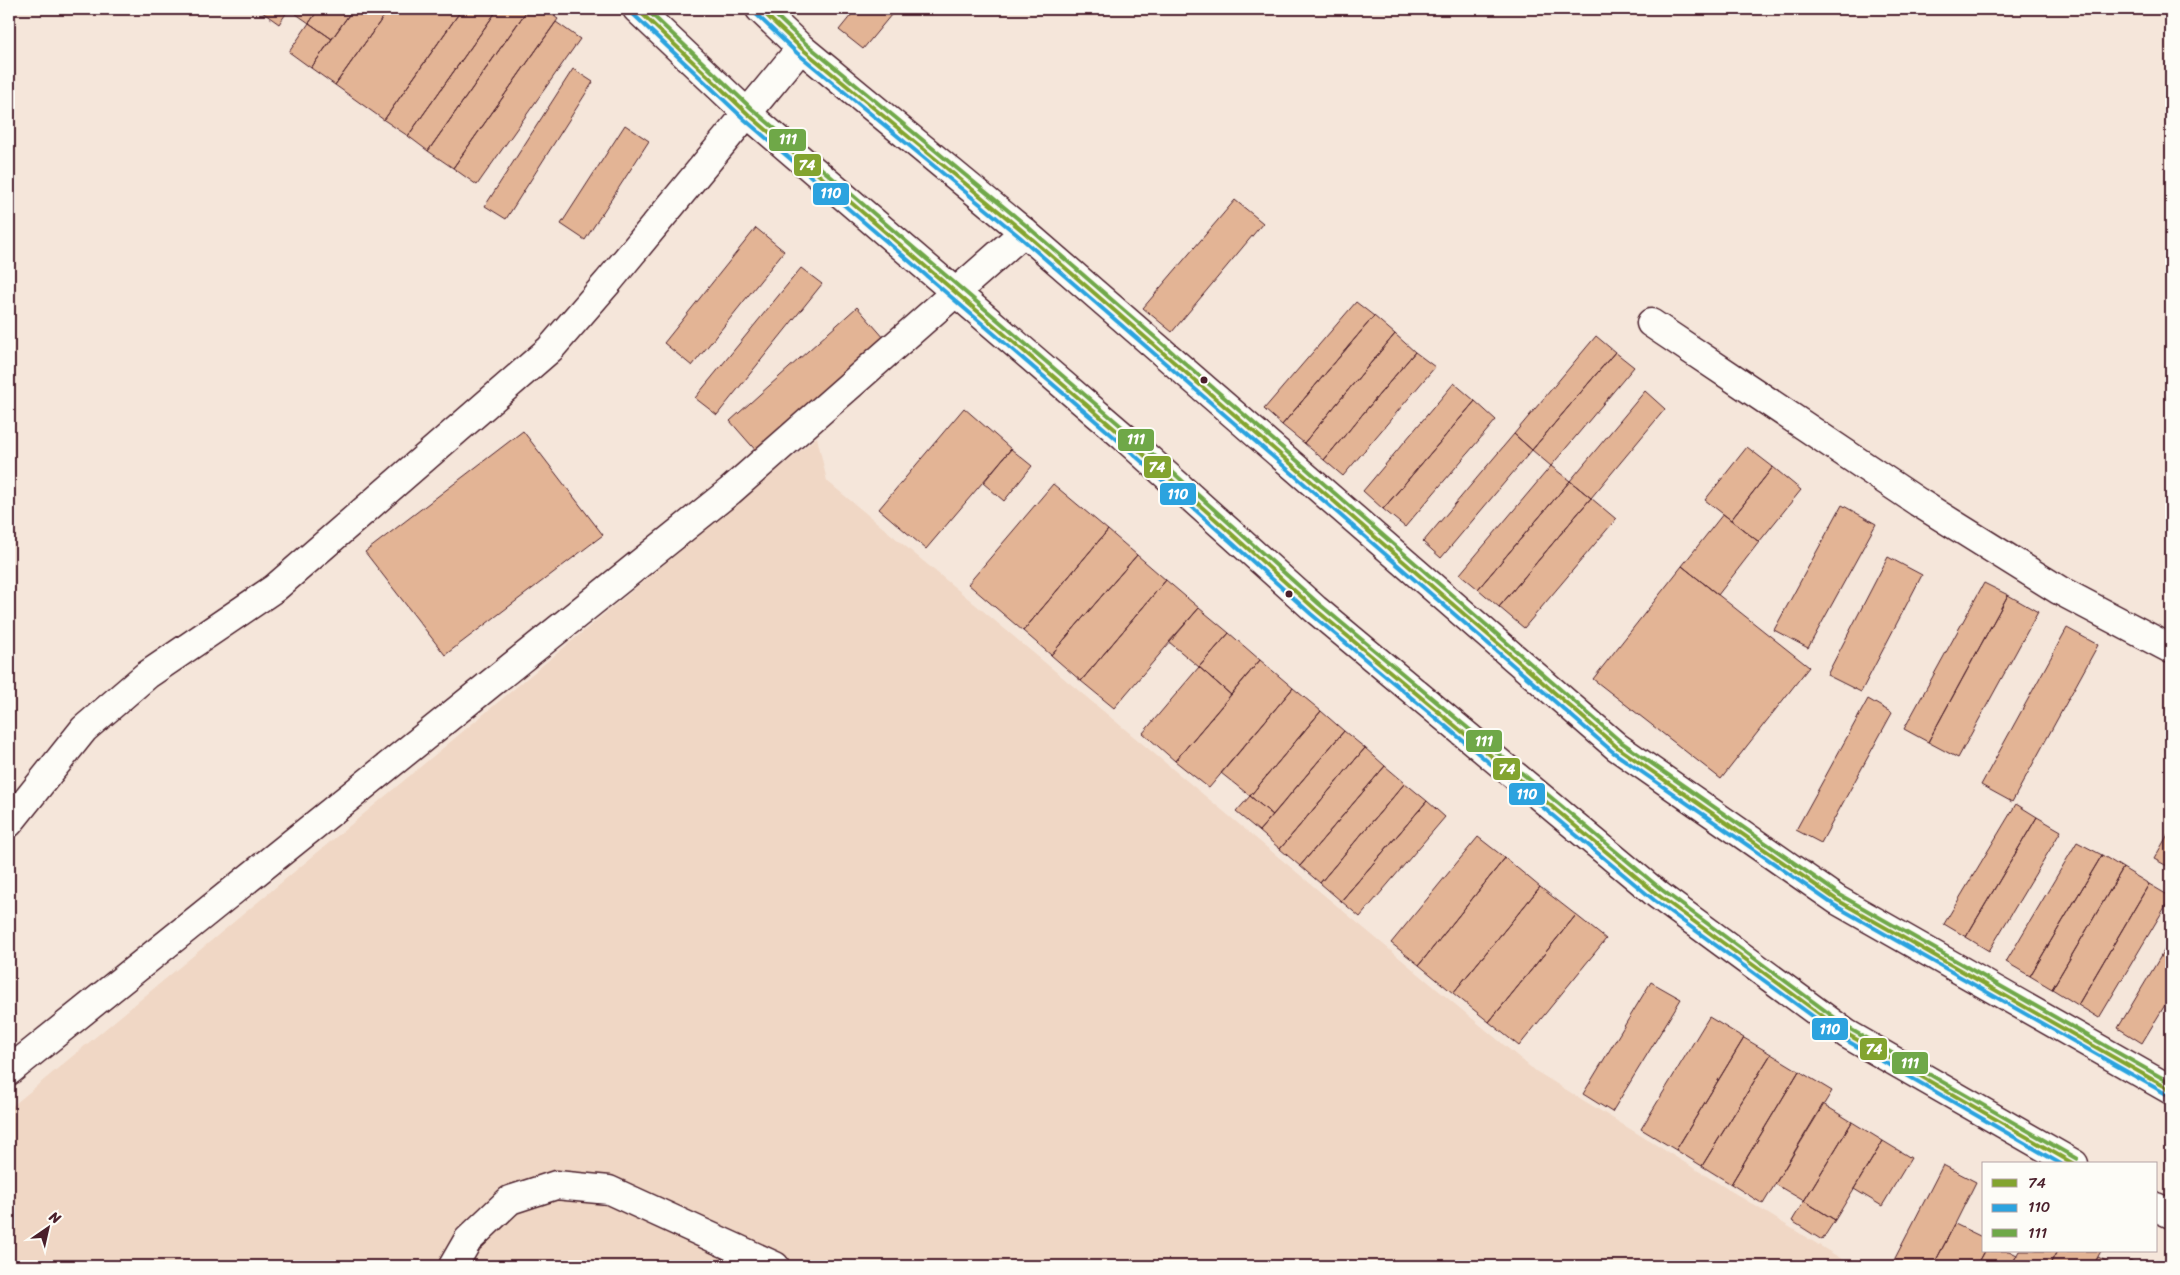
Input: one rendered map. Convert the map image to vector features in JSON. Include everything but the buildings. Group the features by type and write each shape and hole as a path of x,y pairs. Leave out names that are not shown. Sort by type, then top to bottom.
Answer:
{"main road":[{"path":"637,9 748,114 1124,437 1315,610 1658,895 1847,1034 2071,1162"},
{"path":"760,9 801,48 1024,232 1617,747 1837,900 2171,1090"},
{"path":"9,823 84,729 147,675 276,588 550,349 748,114 801,48"},
{"path":"9,1071 730,492 1024,232"},
{"path":"1651,323 1943,518 2059,590 2171,649"},
{"path":"454,1266 468,1240 510,1200 556,1185 609,1190 775,1266"},
{"path":"2158,1208 2171,1214"}],"shaded area":[{"path":"817,437 827,481 1534,1070 1853,1266 9,1266 9,1109"}],"transit line":[{"name":"74","path":"637,9 748,114 1124,437 1315,609 1658,895 1847,1034 2071,1162"},
{"name":"111","path":"646,9 752,109 1128,432 1319,604 1662,890 1850,1029 2077,1159"},
{"name":"74","path":"760,9 801,48 1024,232 1617,747 1837,900 2171,1090"},
{"name":"111","path":"769,9 805,43 1028,227 1621,742 1840,895 2171,1083"},
{"name":"110","path":"633,14 744,119 1120,442 1311,614 1654,900 1844,1039 2058,1162"},
{"name":"110","path":"756,14 797,53 1020,237 1613,752 1834,905 2168,1095"}]}
